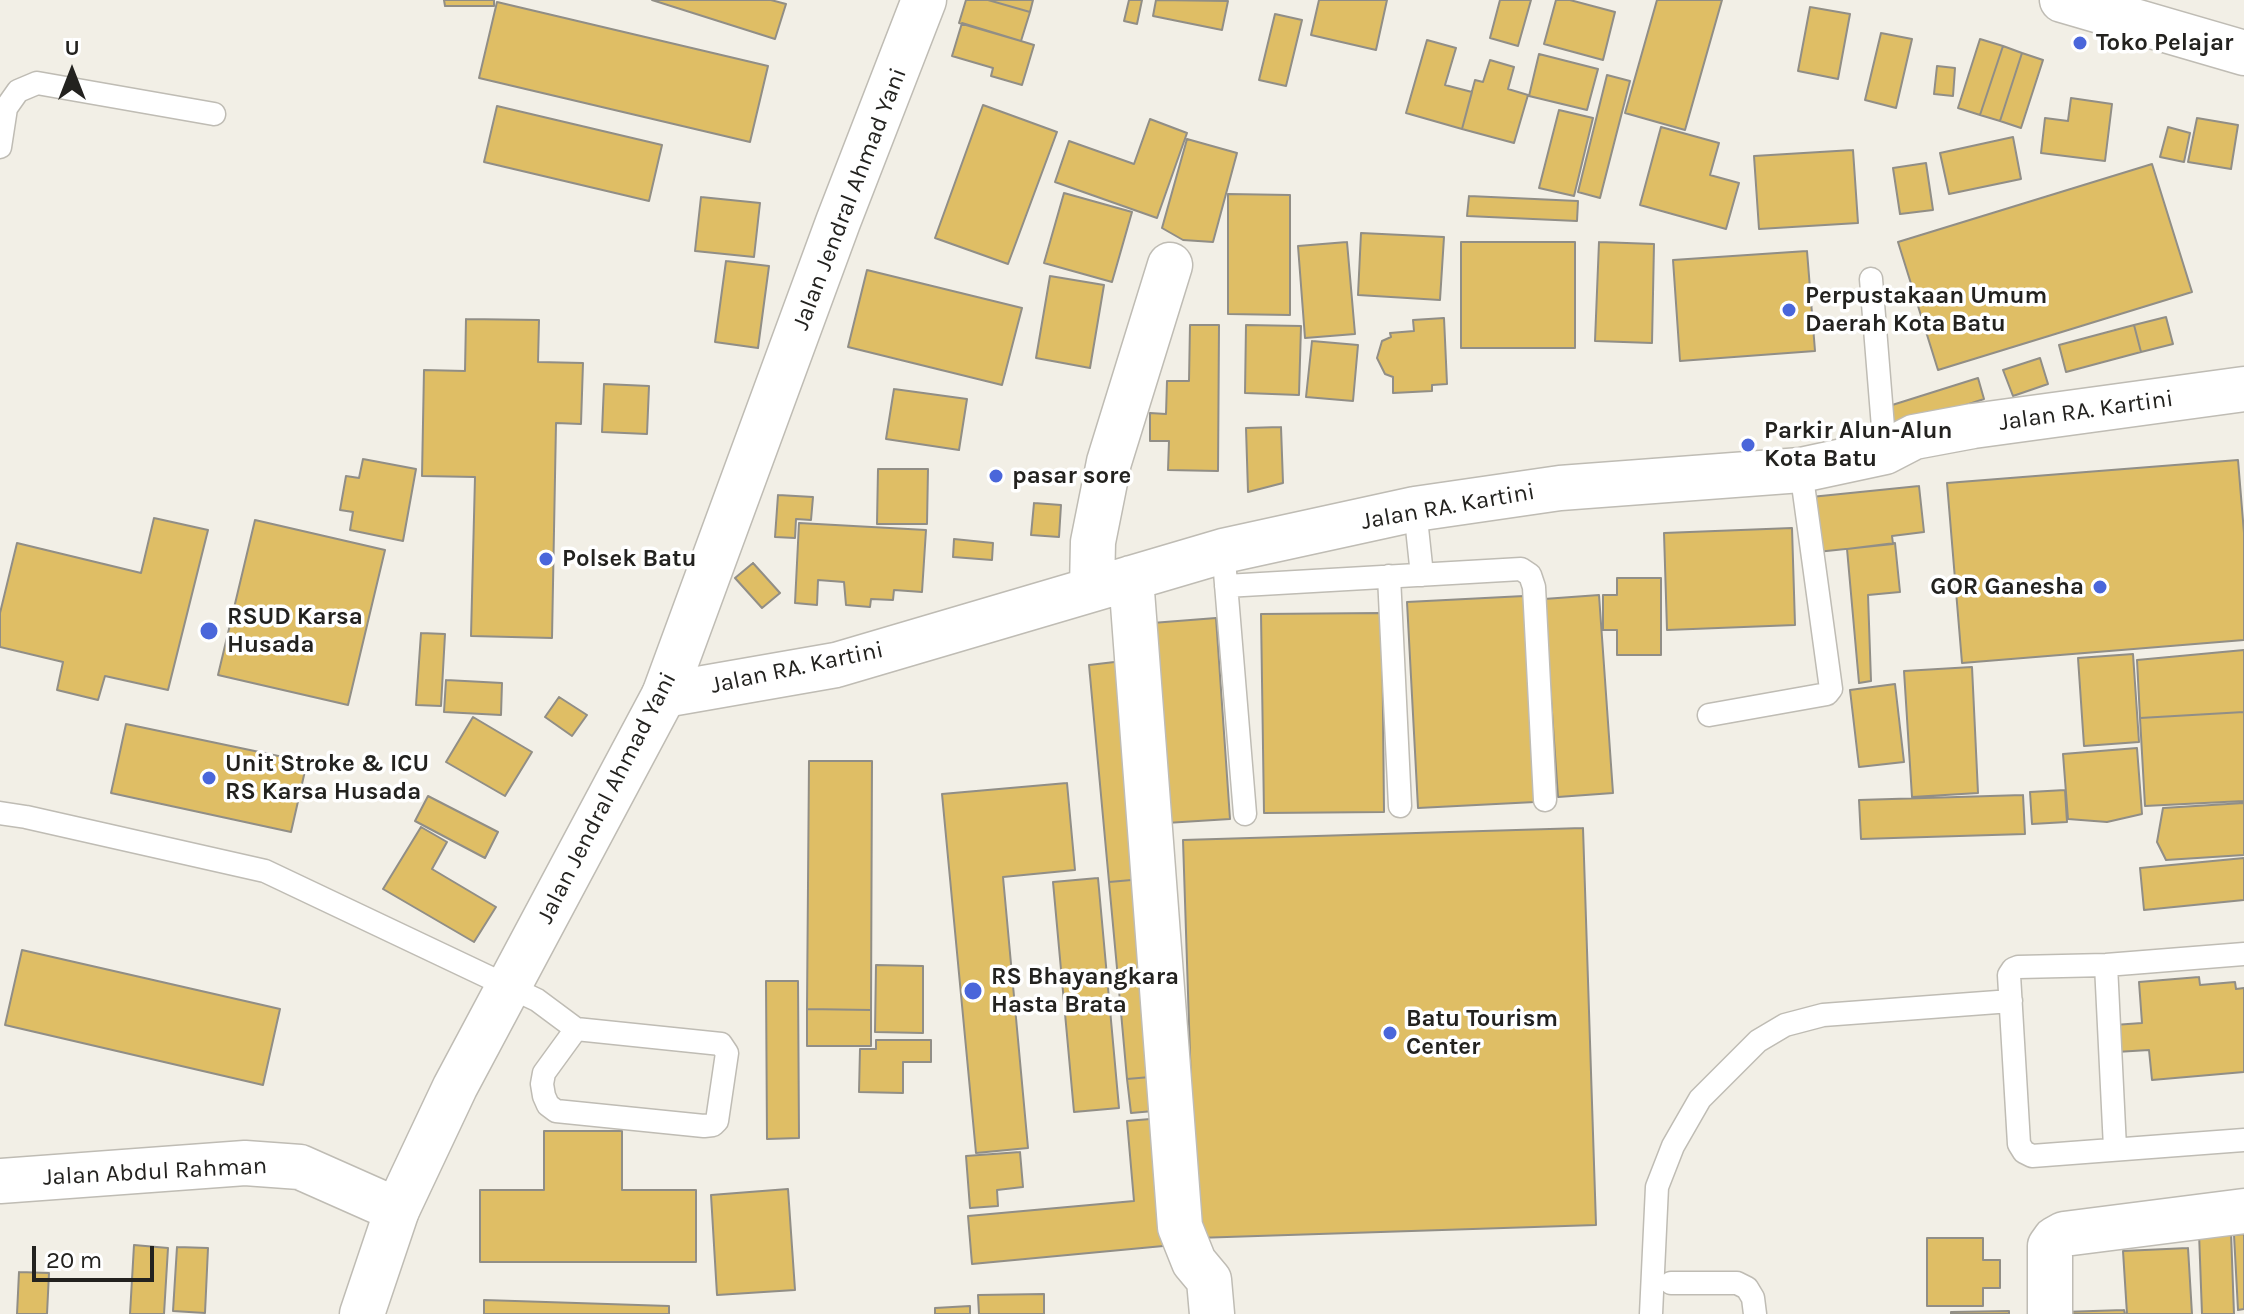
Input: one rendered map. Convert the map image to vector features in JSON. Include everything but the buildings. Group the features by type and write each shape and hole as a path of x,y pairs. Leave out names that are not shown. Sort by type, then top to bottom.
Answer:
{"street":[{"name":"Jalan Jendral Ahmad Yani","path":"362,1314 397,1210 455,1087 664,695 838,222 924,0"},
{"path":"2062,0 2122,8 2244,53"},
{"path":"1170,265 1109,462 1093,542 1112,583 1180,1227 1194,1262 1209,1280 1212,1314"},
{"name":"Jalan RA. Kartini","path":"664,695 836,665 1112,583 1224,569 1415,509 1560,488 1801,470 1885,452 1914,437 1973,426 2244,389"},
{"name":"Jalan Abdul Rahman","path":"0,1181 245,1163 300,1167 397,1210"},
{"path":"2050,1314 2050,1246 2064,1234 2244,1211"}],"lane":[{"path":"0,147 6,108 18,91 37,83 214,114"},
{"path":"1871,279 1885,452"},
{"path":"1709,715 1827,694 1831,689 1801,470"},
{"path":"1415,509 1422,575"},
{"path":"1245,814 1224,569 1389,576 1521,569 1530,575 1534,587 1545,800"},
{"path":"1389,576 1400,806"},
{"path":"0,813 265,871 537,1000 576,1029 721,1044 727,1053 717,1121 704,1126 556,1111 548,1105 544,1096 544,1073 576,1029"},
{"path":"2244,954 2013,969 2009,975 2019,1144 2024,1152 2032,1156 2244,1140"},
{"path":"2106,965 2115,1148"},
{"path":"1651,1314 1657,1187 1673,1146 1700,1099 1758,1041 1785,1025 1823,1015 2011,1001"},
{"path":"1671,1283 1737,1283 1747,1288 1753,1298 1755,1314"}],"place":[{"name":"Toko Pelajar","path":"2080,43"},
{"name":"Perpustakaan Umum Daerah Kota Batu","path":"1789,310"},
{"name":"Parkir Alun-Alun Kota Batu","path":"1748,445"},
{"name":"pasar sore","path":"996,476"},
{"name":"Polsek Batu","path":"546,559"},
{"name":"GOR Ganesha","path":"2100,587"},
{"name":"RSUD Karsa Husada","path":"209,631"},
{"name":"Unit Stroke & ICU RS Karsa Husada","path":"209,778"},
{"name":"RS Bhayangkara Hasta Brata","path":"973,991"},
{"name":"Batu Tourism Center","path":"1390,1033"}]}
